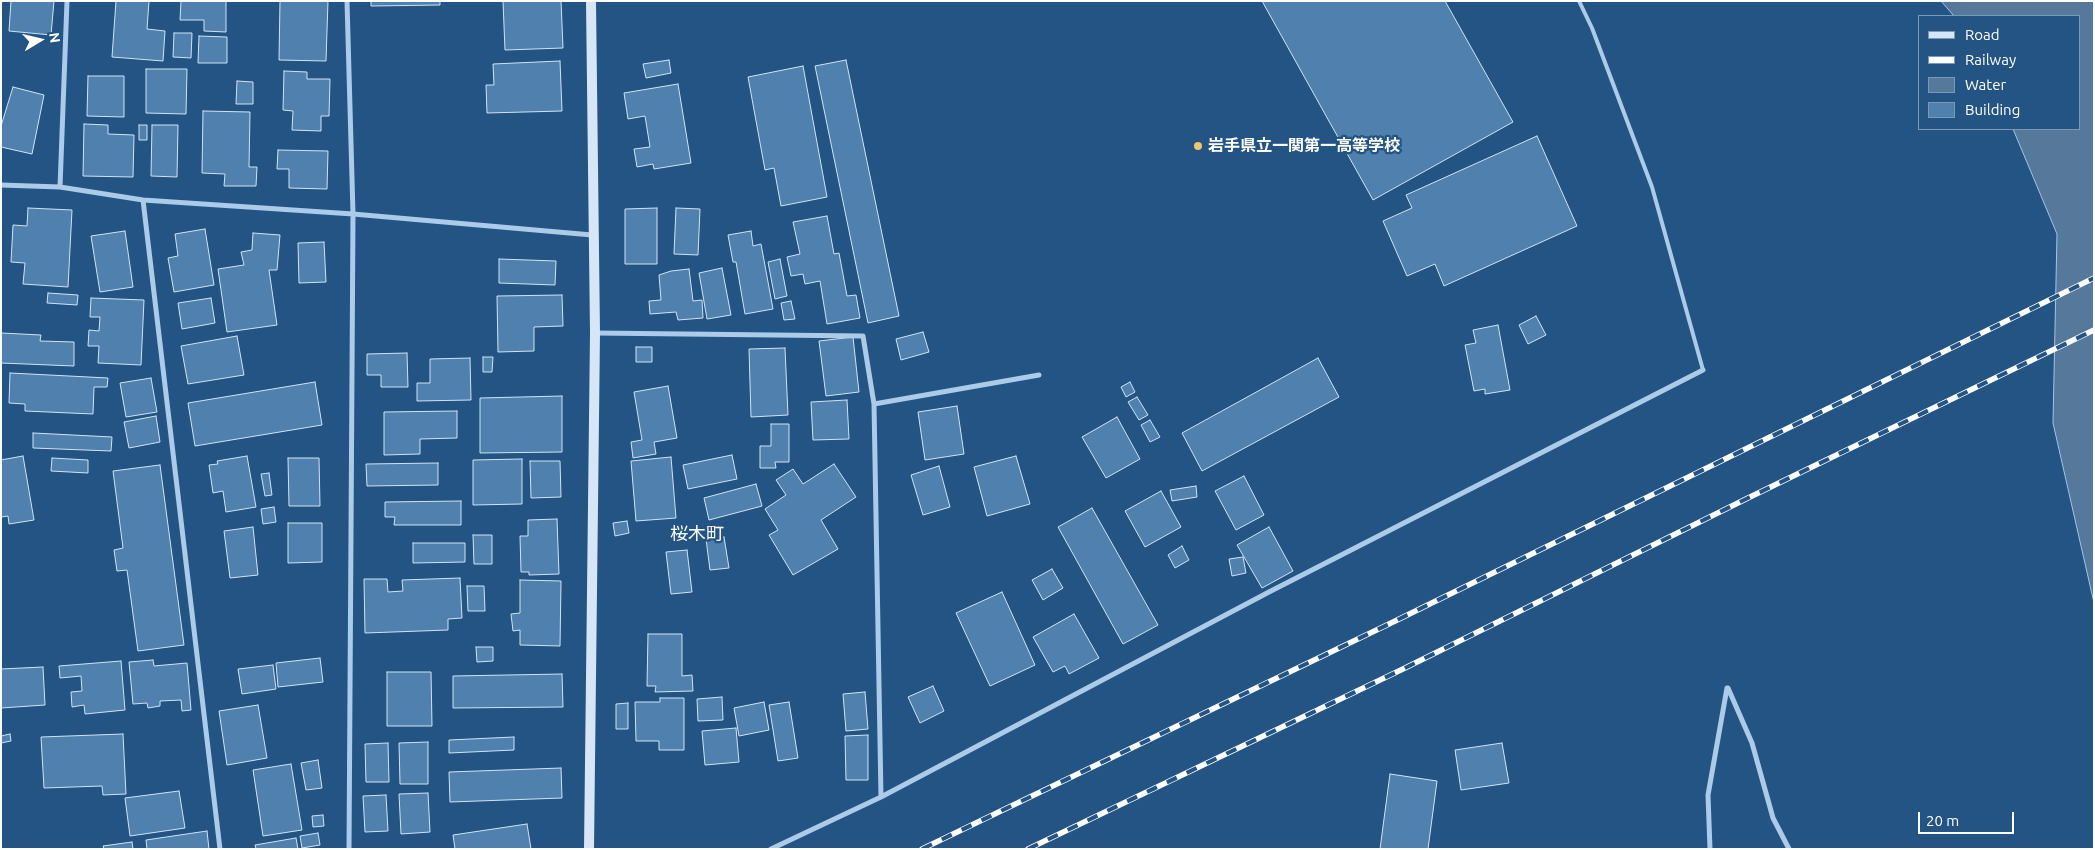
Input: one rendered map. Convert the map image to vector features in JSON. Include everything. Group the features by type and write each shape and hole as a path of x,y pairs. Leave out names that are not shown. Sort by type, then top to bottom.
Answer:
{"street":[{"path":"60,187 68,1"},
{"path":"347,1 353,214 349,849"},
{"path":"590,849 595,333 592,235 591,1"},
{"path":"1,185 60,187 143,200 353,214 592,235"},
{"path":"143,200 220,849"},
{"path":"595,333 863,336 874,404 881,797"},
{"path":"771,849 881,797 1269,592 1703,370"},
{"path":"874,404 1039,375"},
{"path":"1710,849 1708,795 1728,688 1752,743 1773,818 1789,849"}],"lane":[{"path":"1579,1 1592,28 1652,187 1703,370"}],"water":[{"path":"1941,1 2094,1 2094,603 2053,423 2057,234 2013,130 2080,130 2080,15 1953,15"}],"building":[{"path":"11,1 54,1 51,35 9,31"},
{"path":"116,1 149,1 147,29 165,31 163,61 112,57"},
{"path":"181,1 226,1 226,32 204,31 204,20 180,20"},
{"path":"280,1 328,1 326,61 279,60"},
{"path":"371,1 440,1 440,5 371,6"},
{"path":"503,1 561,1 563,48 505,50"},
{"path":"1262,1 1445,1 1513,122 1373,200"},
{"path":"174,33 192,33 191,58 173,57"},
{"path":"199,36 227,37 227,63 198,63"},
{"path":"669,60 671,73 646,78 643,64"},
{"path":"846,60 899,316 868,323 815,66"},
{"path":"560,61 562,111 487,113 486,85 494,85 493,64"},
{"path":"803,66 827,197 781,206 774,168 765,170 748,77"},
{"path":"146,69 187,69 186,114 146,113"},
{"path":"284,71 307,72 307,79 330,79 329,116 321,116 321,131 292,130 293,111 283,110"},
{"path":"88,76 124,76 124,117 87,116"},
{"path":"237,81 253,82 253,104 236,104"},
{"path":"678,84 691,163 654,169 653,164 637,167 634,149 650,147 645,116 628,119 624,93"},
{"path":"13,87 44,95 32,154 1,147 1,126"},
{"path":"203,111 250,112 249,167 257,167 256,186 224,186 225,174 202,173"},
{"path":"84,124 108,125 108,134 134,135 133,177 83,176"},
{"path":"139,125 147,125 147,140 139,140"},
{"path":"152,125 178,125 177,177 151,176"},
{"path":"1537,136 1577,226 1444,286 1435,264 1407,276 1383,221 1412,208 1406,195"},
{"path":"278,150 328,151 327,189 289,188 289,169 277,169"},
{"path":"28,208 72,210 68,287 23,284 25,263 11,262 13,225 27,226"},
{"path":"657,208 657,264 625,264 625,209"},
{"path":"676,208 700,209 698,255 674,254"},
{"path":"827,216 834,254 839,253 847,296 856,295 860,318 827,324 820,281 805,284 803,274 791,276 787,257 800,254 793,222"},
{"path":"205,229 214,285 174,292 168,258 178,256 175,234"},
{"path":"125,231 133,287 100,292 91,236"},
{"path":"751,231 753,246 761,244 773,309 745,314 736,262 733,262 728,235"},
{"path":"253,233 280,235 277,270 269,270 277,325 227,332 218,269 244,265 241,252 252,250"},
{"path":"324,242 326,282 299,283 298,243"},
{"path":"499,259 556,261 555,285 499,283"},
{"path":"780,259 787,296 775,299 768,262"},
{"path":"722,268 731,315 707,319 699,273"},
{"path":"689,269 693,301 702,300 703,318 678,320 676,312 650,314 649,301 661,300 659,275 671,271"},
{"path":"48,293 78,295 77,305 47,303"},
{"path":"562,295 563,326 534,327 534,351 498,352 497,296"},
{"path":"91,298 144,300 141,365 98,363 99,346 88,346 89,330 99,331 100,317 90,317"},
{"path":"211,298 215,323 182,329 178,303"},
{"path":"791,301 795,319 784,320 781,303"},
{"path":"1536,316 1546,335 1528,344 1519,325"},
{"path":"1498,325 1510,390 1485,394 1485,389 1474,391 1465,345 1476,343 1473,330"},
{"path":"923,332 929,352 901,360 896,339"},
{"path":"1,333 41,335 40,341 74,342 74,366 1,363"},
{"path":"237,336 244,375 188,384 181,346"},
{"path":"853,337 859,392 826,396 819,341"},
{"path":"636,347 652,347 652,362 636,362"},
{"path":"785,348 788,415 751,417 749,349"},
{"path":"407,353 408,387 381,387 381,375 367,375 367,354"},
{"path":"483,357 493,357 492,372 483,372"},
{"path":"470,358 471,400 417,401 417,383 430,383 430,359"},
{"path":"1318,358 1339,397 1202,471 1182,433"},
{"path":"10,373 108,378 107,387 94,387 93,414 25,411 25,404 9,403"},
{"path":"151,378 157,412 126,417 120,383"},
{"path":"315,382 322,425 195,446 188,403"},
{"path":"1130,382 1135,392 1126,397 1121,387"},
{"path":"668,386 677,438 654,442 656,454 633,458 631,442 642,440 634,392"},
{"path":"562,396 562,452 480,453 480,398"},
{"path":"1137,397 1148,415 1139,420 1128,402"},
{"path":"847,400 849,439 813,440 811,402"},
{"path":"957,406 964,454 925,460 918,412"},
{"path":"457,411 457,438 420,439 420,454 384,455 384,412"},
{"path":"156,416 160,442 129,448 124,422"},
{"path":"1117,417 1140,459 1106,478 1082,437"},
{"path":"1150,420 1160,437 1150,442 1141,425"},
{"path":"771,424 789,424 789,462 775,462 776,468 760,468 760,446 771,446"},
{"path":"33,433 112,437 111,451 33,448"},
{"path":"732,455 737,479 688,489 683,465"},
{"path":"23,456 34,520 9,524 8,516 1,517 1,460"},
{"path":"247,456 256,507 226,512 223,491 213,493 209,465 218,464 217,461"},
{"path":"1016,456 1030,504 987,516 974,467"},
{"path":"671,457 676,518 636,521 631,461"},
{"path":"52,458 88,460 88,473 51,471"},
{"path":"288,458 319,458 320,506 289,506"},
{"path":"522,459 522,504 473,505 473,460"},
{"path":"530,461 560,461 561,497 531,498"},
{"path":"438,463 438,485 367,486 366,464"},
{"path":"834,464 856,497 821,520 838,549 793,575 769,535 778,530 765,509 786,495 776,480 793,469 803,484"},
{"path":"160,465 184,645 138,651 127,570 117,571 114,550 123,548 113,471"},
{"path":"939,466 950,507 923,515 911,475"},
{"path":"269,473 272,495 265,496 261,474"},
{"path":"1244,476 1264,515 1236,530 1215,491"},
{"path":"756,484 762,506 709,520 704,498"},
{"path":"1196,486 1197,497 1172,501 1170,490"},
{"path":"1161,491 1181,527 1145,547 1125,511"},
{"path":"461,501 461,525 394,525 395,517 385,517 385,502"},
{"path":"274,507 276,522 263,524 261,509"},
{"path":"1092,508 1158,625 1123,644 1058,527"},
{"path":"557,519 559,574 529,575 529,572 521,572 520,536 528,536 528,520"},
{"path":"627,521 629,533 615,536 613,523"},
{"path":"288,523 322,523 322,562 288,563"},
{"path":"253,527 258,575 230,578 224,531"},
{"path":"1269,527 1293,571 1262,588 1237,545"},
{"path":"473,535 492,535 492,564 474,564"},
{"path":"724,537 729,568 710,570 706,539"},
{"path":"413,543 465,543 465,562 413,563"},
{"path":"1182,546 1189,560 1175,568 1168,555"},
{"path":"687,550 692,592 671,594 666,552"},
{"path":"1243,557 1246,573 1232,576 1229,559"},
{"path":"1052,569 1063,588 1043,600 1032,580"},
{"path":"460,578 462,618 448,619 448,630 365,633 364,579 387,579 388,592 403,591 402,580"},
{"path":"520,580 561,581 560,646 520,645 520,630 513,631 511,614 520,613"},
{"path":"467,586 484,586 485,611 468,611"},
{"path":"1002,592 1035,665 990,686 956,613"},
{"path":"1074,614 1099,658 1069,674 1065,666 1053,672 1033,637"},
{"path":"648,634 682,634 682,676 692,675 693,691 655,692 656,686 647,686"},
{"path":"476,647 493,647 493,661 477,662"},
{"path":"320,658 323,682 278,687 276,663"},
{"path":"153,660 154,666 187,663 191,710 182,711 181,700 160,701 160,706 148,708 147,703 133,704 129,662"},
{"path":"121,661 125,710 85,714 84,705 72,707 71,692 82,691 81,676 60,678 59,666"},
{"path":"273,665 276,689 242,694 238,669"},
{"path":"43,667 45,705 1,708 1,669"},
{"path":"387,672 431,672 432,726 387,726"},
{"path":"562,674 563,707 453,708 453,676"},
{"path":"933,686 944,711 920,723 908,697"},
{"path":"865,692 868,729 846,731 843,694"},
{"path":"722,697 723,720 698,721 697,699"},
{"path":"660,698 684,698 684,750 659,750 659,741 636,741 635,702 660,702"},
{"path":"764,702 769,730 739,736 734,708"},
{"path":"789,702 798,758 778,761 769,705"},
{"path":"628,703 628,729 616,729 616,704"},
{"path":"258,705 267,758 227,765 219,711"},
{"path":"736,728 739,762 705,765 702,731"},
{"path":"10,734 11,741 1,743 1,736"},
{"path":"123,734 126,794 103,795 102,786 44,788 41,737"},
{"path":"868,735 868,780 846,780 845,736"},
{"path":"514,737 514,750 449,753 449,740"},
{"path":"428,742 428,784 400,784 399,743"},
{"path":"388,743 389,782 366,782 365,744"},
{"path":"1502,743 1509,783 1461,790 1455,750"},
{"path":"318,760 322,788 306,790 301,763"},
{"path":"291,764 302,830 263,836 253,770"},
{"path":"561,768 562,798 450,802 449,772"},
{"path":"1390,774 1437,781 1428,849 1380,849"},
{"path":"179,791 185,828 130,836 125,798"},
{"path":"428,793 430,832 401,834 399,794"},
{"path":"386,795 388,831 365,832 363,796"},
{"path":"323,815 324,826 313,827 312,816"},
{"path":"527,824 531,849 455,849 453,835"},
{"path":"207,831 209,849 147,849 146,840"},
{"path":"318,833 320,845 302,848 300,836"},
{"path":"296,838 298,849 256,849 255,845"},
{"path":"132,842 133,849 104,849 103,846"}],"railway":[{"path":"922,849 1389,624 2094,278"},
{"path":"1028,849 1405,668 1748,498 2094,330"}],"place":[{"name":"岩手県立一関第一高等学校","path":"1198,146"}],"district":[{"name":"桜木町","path":"697,534"}]}
